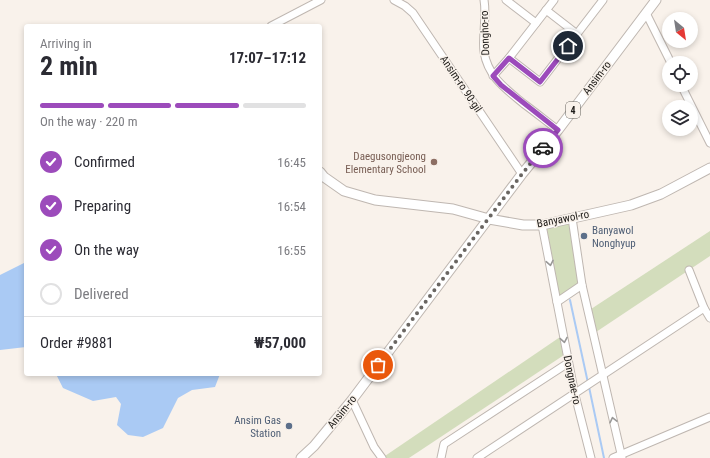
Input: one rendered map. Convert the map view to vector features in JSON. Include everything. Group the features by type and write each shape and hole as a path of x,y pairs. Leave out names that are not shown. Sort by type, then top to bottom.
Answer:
{"main road":[{"name":"Ansim-ro","path":"301,458 314,446 352,400 522,174 558,130 656,0"},
{"name":"Banyawol-ro","path":"322,174 344,191 375,200 453,209 489,219 523,225 542,225 632,205 662,194 710,168"}],"street":[{"path":"275,24 321,0"},
{"name":"Ansim-ro 90-gil","path":"394,0 405,6 412,13 522,174"},
{"name":"Dongho-ro","path":"484,0 486,18 484,51 488,66 493,76 501,85 558,130"},
{"path":"506,0 536,23"},
{"path":"493,76 509,58 554,0"},
{"path":"509,58 540,82 603,0"},
{"path":"546,10 577,34"},
{"path":"646,13 668,56"},
{"path":"684,92 710,143"},
{"path":"572,218 582,285 621,456"},
{"name":"Dongnae-ro","path":"542,225 568,363 592,458"},
{"path":"689,270 704,308 710,318"},
{"path":"557,302 582,285"},
{"path":"480,457 704,308"},
{"path":"441,458 444,444 568,363"},
{"path":"352,400 374,447 382,458"},
{"path":"613,458 621,456 710,417"}],"green space":[{"path":"572,218 582,285 557,302 542,225"},
{"path":"710,231 710,256 593,334 588,311"},
{"path":"563,335 567,353 409,458 382,458"}],"water":[{"path":"24,263 24,347 0,350 0,275"},
{"path":"57,376 219,376 215,387 192,390 178,398 163,428 143,437 128,435 117,425 121,404 116,397 93,401 63,388"}],"waterway":[{"path":"570,300 588,383"},
{"path":"589,387 604,458"}],"way so far":[{"path":"378,365 543,148"}],"place":[{"name":"Daegusongjeong Elementary School","path":"434,162"},
{"name":"Banyawol Nonghyup","path":"584,236"},
{"name":"Ansim Gas Station","path":"289,426"}],"route":[{"path":"543,148 558,130 501,85 493,76 509,58 540,82 568,46"}]}
